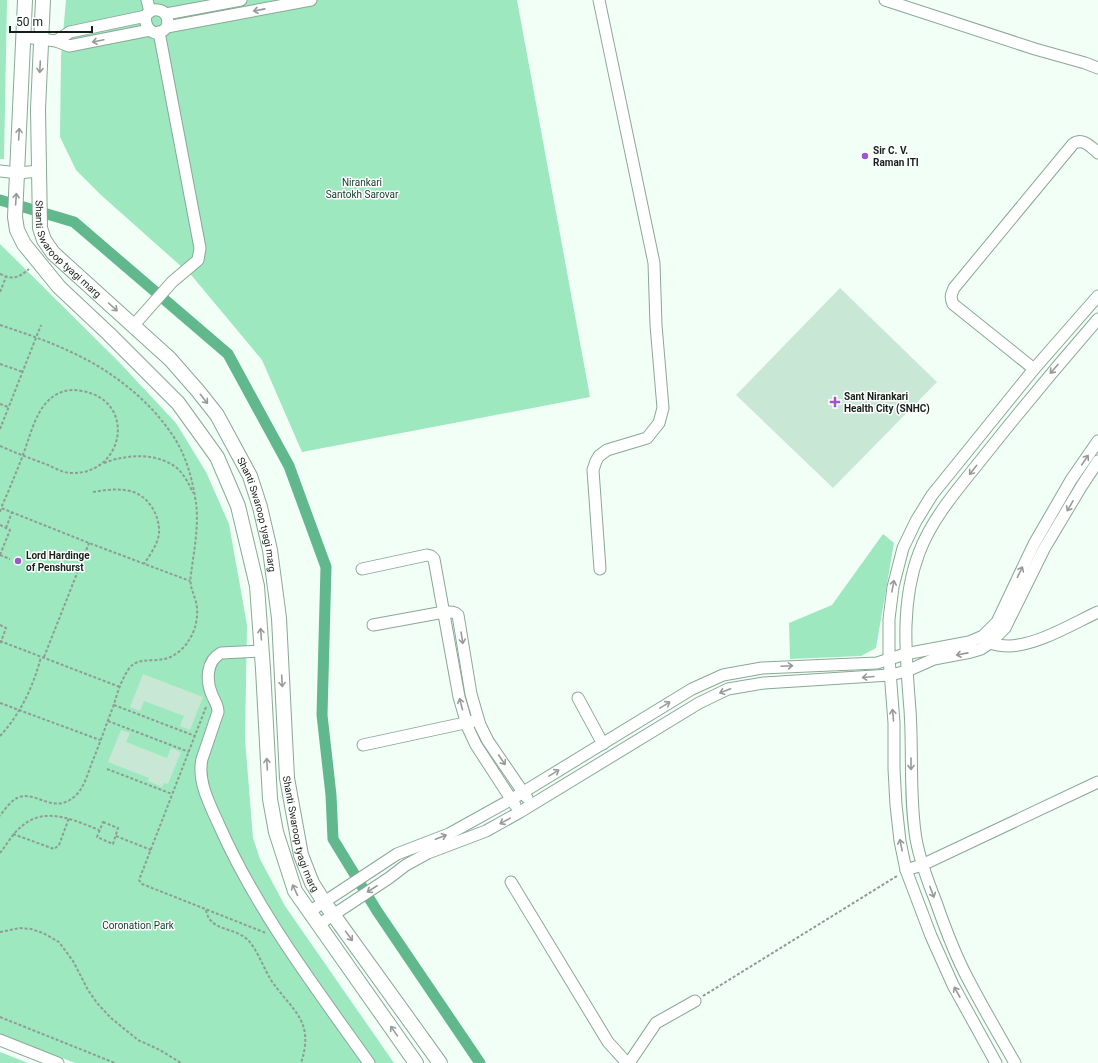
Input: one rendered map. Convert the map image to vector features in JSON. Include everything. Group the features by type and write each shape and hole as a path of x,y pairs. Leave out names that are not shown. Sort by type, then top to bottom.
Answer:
{"main road":[{"name":"Shanti Swaroop tyagi marg","path":"25,0 15,218 17,230 24,244 37,262 59,287 109,334 178,403 217,457 238,506 256,578 262,651 270,799 276,832 295,892 416,1063"},
{"name":"Shanti Swaroop tyagi marg","path":"43,0 38,109 40,228 44,240 53,253 170,359 198,391 217,415 250,476 260,507 270,550 279,618 289,785 301,855 312,883 324,902 440,1063"}],"street":[{"path":"147,0 148,14 146,24 159,30"},
{"path":"56,41 70,32 148,14 163,8 239,0 239,13"},
{"path":"24,37 56,41 66,46 73,46 311,0"},
{"path":"599,0 654,263 656,325 663,408 659,423 647,438 607,450 599,456 596,461 593,470 600,569"},
{"path":"884,0 1035,49 1086,62 1098,68"},
{"path":"159,30 168,20 163,8"},
{"path":"133,326 172,282 198,260 200,248 159,30"},
{"path":"1034,369 953,304 951,298 952,294 954,288 1074,144 1080,141 1084,142 1098,153"},
{"path":"0,171 17,176 39,171"},
{"path":"996,1063 953,985 931,936 906,870 900,841 894,769 894,723 889,658 889,618 893,587 903,548 916,521 932,495 1034,369 1098,296"},
{"path":"1015,1063 968,978 946,930 922,865 916,838 912,804 911,722 905,654 909,590 918,553 930,529 946,504 1036,390 1098,319"},
{"path":"1059,340 1071,350"},
{"path":"988,425 1001,435"},
{"path":"977,640 997,622 1034,544 1071,480 1098,441"},
{"path":"309,912 397,854 428,848 486,831 532,805 699,703 728,690 764,683 890,675 907,671 934,659 981,649 990,643 1005,628 1044,549 1098,461"},
{"path":"362,569 427,555 434,559 459,697 466,723 476,745 520,812"},
{"path":"373,625 444,612 456,613 458,615 471,694 478,719 488,740 532,805"},
{"path":"318,925 389,878 449,834 512,799 692,689 724,675 762,668 870,663 905,654 932,650 977,640 1008,646 1022,644 1033,641 1098,612"},
{"path":"262,651 221,653 215,656 212,662 209,670 209,682 218,705 218,712 200,766 201,776 210,804 226,842 249,885 284,940 369,1063"},
{"path":"751,670 753,685"},
{"path":"578,698 604,761"},
{"path":"363,745 466,723 478,719"},
{"path":"906,870 922,865 1098,782"},
{"path":"511,882 608,1042 628,1063 656,1023 695,1001"},
{"path":"971,1017 985,1010"},
{"path":"0,1040 58,1063"}],"path":[{"path":"0,274 6,277 17,277 37,262"},
{"path":"0,292 6,277"},
{"path":"0,325 71,352 96,365 122,382 147,404 166,425 186,461 192,479 197,528 190,581 197,610 194,630 189,640 181,650 172,656 164,659 140,661 132,664 120,687 85,780 75,796 61,803 55,804 33,796 20,797 11,803 0,816"},
{"path":"0,429 41,325"},
{"path":"0,364 23,372"},
{"path":"0,446 23,456 70,473 80,472 94,469 110,456 119,434 117,421 113,410 102,397 91,392 78,390 65,391 55,395 46,403 39,414 23,456 0,512"},
{"path":"0,404 9,407"},
{"path":"103,463 128,456 158,458 168,462 178,469 186,479 194,496"},
{"path":"93,492 128,490 138,494 153,508 158,521 159,534 155,545 144,564"},
{"path":"1,508 190,581"},
{"path":"6,528 12,512"},
{"path":"0,525 9,529 10,531 0,555 10,559"},
{"path":"0,736 10,725 20,710 35,679 89,543"},
{"path":"0,625 6,628 0,644"},
{"path":"1,641 120,687"},
{"path":"212,692 139,878 140,882 206,910 284,940"},
{"path":"0,703 100,740"},
{"path":"114,705 195,736"},
{"path":"108,721 189,752"},
{"path":"107,769 172,794"},
{"path":"0,853 13,834 22,825 40,816 59,816 69,818 99,830"},
{"path":"13,834 54,849 59,845 69,818"},
{"path":"104,822 118,828 113,843 110,844 97,837 99,830 104,822"},
{"path":"116,836 151,850"},
{"path":"695,1001 906,870"},
{"path":"206,910 210,922 214,925 240,934 252,945 271,980 291,1004 300,1018 304,1026 306,1038 305,1051 301,1063"},
{"path":"0,932 20,928 42,933 59,942 73,961 88,990 97,1003 112,1018 138,1040 160,1050 181,1063"},
{"path":"0,1017 115,1063"}],"green space":[{"path":"0,0 7,0 4,159 0,159"},
{"name":"Nirankari Santokh Sarovar","path":"66,0 517,0 590,397 302,452 262,360 192,276 101,195 76,170 60,137 61,56"},
{"name":"Coronation Park","path":"0,244 119,362 176,423 206,472 229,524 247,625 245,739 253,838 260,859 285,906 394,1063 75,1063 0,1034"},
{"path":"883,534 894,543 876,648 861,656 790,659 789,623 832,605"},
{"path":"0,1052 28,1063 0,1063"}],"building":[{"path":"840,288 937,382 833,488 736,395"},
{"path":"143,674 203,697 190,730 180,726 184,716 144,701 140,711 130,707"},
{"path":"121,730 130,733 126,742 167,758 171,748 181,752 168,784 164,783 162,787 148,781 149,778 108,762"}],"waterway":[{"path":"0,200 74,222 228,354 289,466 326,567 322,715 331,795 333,839 377,911 480,1063"}],"place":[{"name":"Sir C. V. Raman ITI","path":"865,156"},
{"name":"Sant Nirankari Health City (SNHC)","path":"835,402"},
{"name":"Lord Hardinge of Penshurst","path":"18,561"}]}
